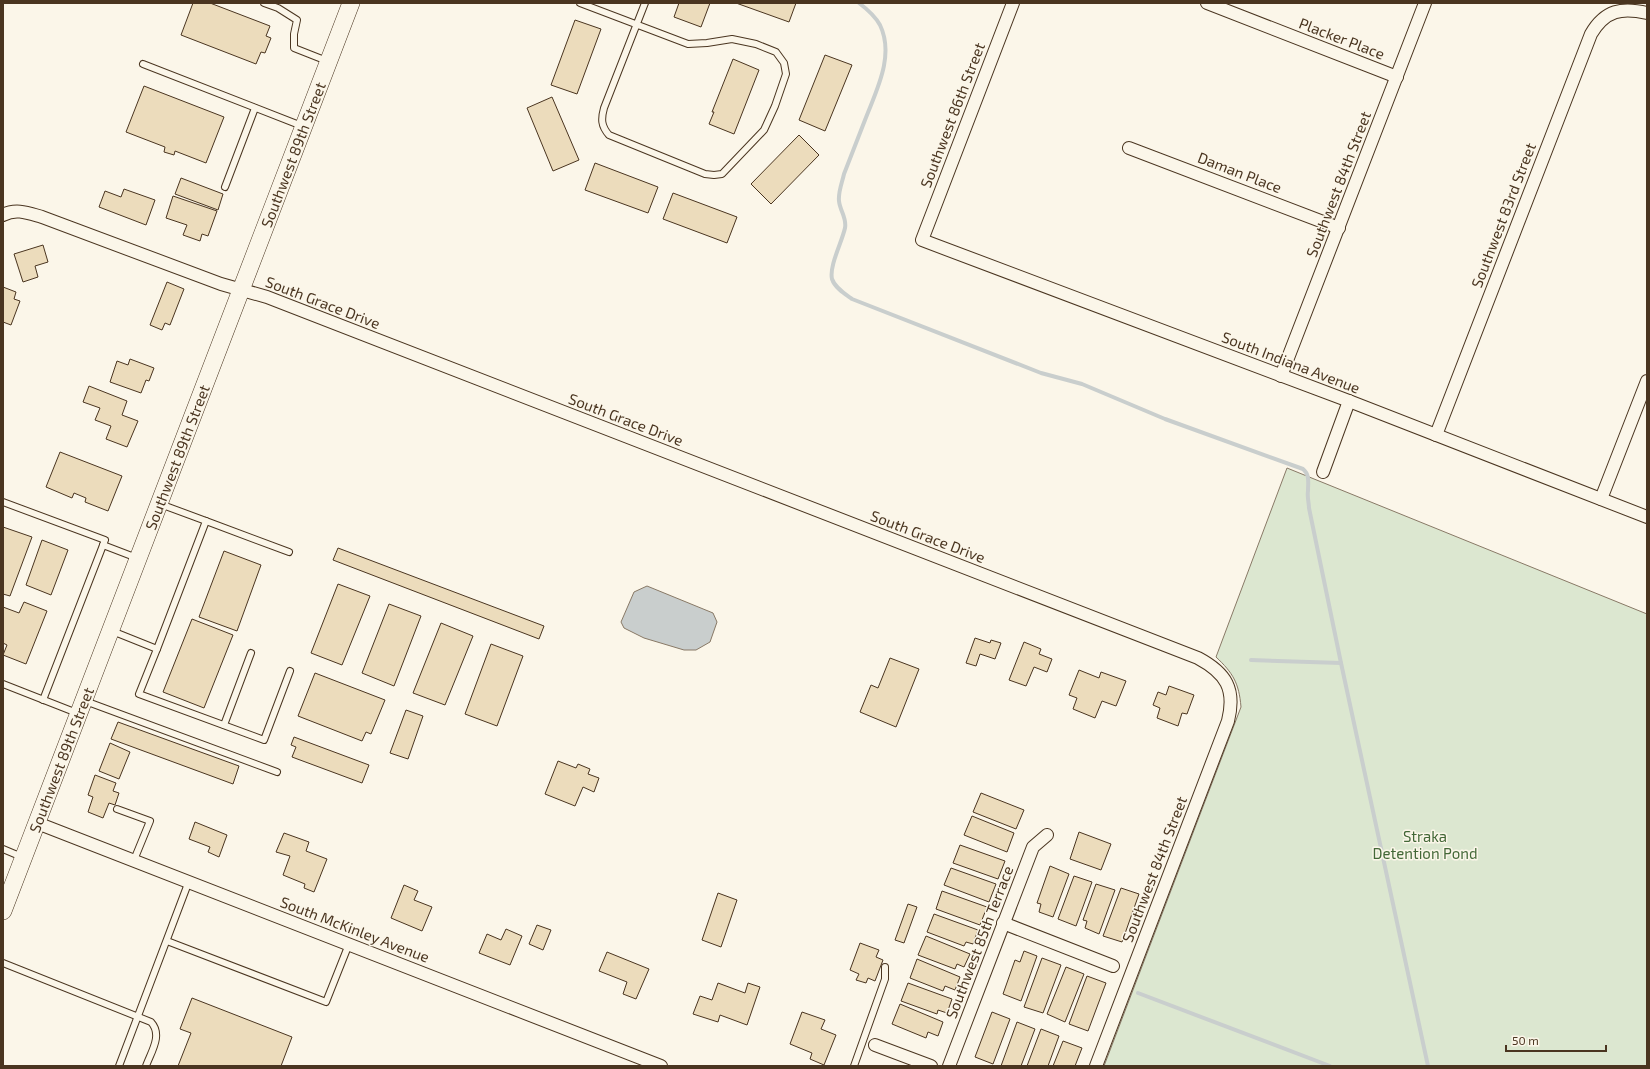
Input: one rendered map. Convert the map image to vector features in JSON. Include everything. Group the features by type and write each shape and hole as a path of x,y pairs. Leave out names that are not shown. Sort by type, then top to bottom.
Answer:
{"main road":[{"name":"Southwest 89th Street","path":"3,911 351,3"}],"street":[{"name":"Southwest 86th Street","path":"922,240 1013,3"},
{"name":"Placker Place","path":"1207,3 1397,77"},
{"name":"Southwest 84th Street","path":"1281,376 1425,3"},
{"name":"Southwest 83rd Street","path":"1436,435 1586,45 1594,28 1603,18 1620,10 1647,14"},
{"name":"Daman Place","path":"1129,148 1339,228"},
{"name":"South Grace Drive","path":"3,216 12,212 20,211 42,217 221,284 282,303 1198,658 1213,666 1226,683"},
{"name":"South Indiana Avenue","path":"922,240 1349,401 1647,517"},
{"path":"1601,499 1647,381"},
{"path":"1323,472 1349,401"},
{"name":"Southwest 84th Street","path":"1096,1066 1228,720 1232,700 1226,683"},
{"name":"South McKinley Avenue","path":"37,823 661,1066"},
{"name":"Southwest 85th Terrace","path":"948,1066 1032,847 1047,835"},
{"path":"1003,923 1113,966"},
{"path":"875,1045 931,1066"}],"lane":[{"path":"264,3 278,8 297,20 294,34 294,48 328,62"},
{"path":"580,3 637,24 688,44 732,40 756,44 776,52 784,63 786,74 775,106 764,130 722,174 705,174 609,135 604,130 601,120 604,108 637,24 645,3"},
{"path":"143,64 303,126"},
{"path":"225,187 255,108"},
{"path":"3,502 105,540 43,700"},
{"path":"159,503 288,552"},
{"path":"206,521 140,694 264,740 290,671"},
{"path":"103,545 138,558"},
{"path":"110,631 156,649"},
{"path":"224,725 252,653"},
{"path":"3,684 43,700 81,707 277,772"},
{"path":"117,808 150,821 134,860"},
{"path":"3,849 24,857"},
{"path":"119,1066 189,881"},
{"path":"167,940 326,1002 349,944"},
{"path":"3,963 151,1022 156,1030 156,1038 146,1066"},
{"path":"854,1066 885,979 885,967"}],"green space":[{"name":"Straka Detention Pond","path":"1287,468 1647,614 1647,1066 1104,1066 1241,707 1239,691 1234,679 1227,668 1216,657"}],"shaded area":[{"path":"647,586 713,613 717,622 710,642 696,650 684,650 644,638 624,628 621,622 634,592"}],"building":[{"path":"193,3 210,3 270,26 266,36 271,38 265,53 261,52 256,64 181,35"},
{"path":"679,3 710,3 701,27 674,17"},
{"path":"736,3 796,3 789,22"},
{"path":"575,20 601,29 577,94 551,85"},
{"path":"825,55 852,65 825,131 799,120"},
{"path":"733,59 759,70 734,134 709,124 714,112 712,112"},
{"path":"144,86 224,117 206,163 175,151 174,155 164,152 165,147 126,132"},
{"path":"552,97 579,160 553,171 527,108"},
{"path":"799,135 819,155 771,204 751,184"},
{"path":"595,163 658,187 648,213 585,190"},
{"path":"181,178 223,194 218,210 175,194"},
{"path":"124,189 155,200 146,225 99,207 105,191 121,197"},
{"path":"673,193 737,217 727,243 663,219"},
{"path":"173,196 217,211 208,236 202,234 200,241 183,235 187,225 166,218"},
{"path":"43,245 48,262 35,266 38,277 23,282 14,254"},
{"path":"167,282 184,289 170,325 165,323 162,330 150,325"},
{"path":"3,287 16,292 14,299 20,301 11,325 3,322"},
{"path":"130,359 154,368 149,381 146,380 141,393 110,382 117,361 128,365"},
{"path":"89,386 127,401 122,415 138,421 127,447 106,439 111,426 95,420 100,408 83,402"},
{"path":"60,452 122,476 108,511 85,502 86,498 74,493 72,498 46,487"},
{"path":"3,527 32,537 10,596 3,594"},
{"path":"42,540 68,550 51,595 26,585"},
{"path":"338,548 544,626 539,639 333,560"},
{"path":"224,551 261,565 237,631 199,617"},
{"path":"338,584 370,596 342,665 311,653"},
{"path":"24,602 47,611 26,664 3,655 7,645 3,643 3,607 19,613"},
{"path":"389,604 421,616 394,686 362,673"},
{"path":"192,619 233,635 204,708 163,692"},
{"path":"441,623 473,636 445,705 413,693"},
{"path":"975,638 990,643 991,640 1001,643 995,659 980,654 976,666 966,663"},
{"path":"1024,642 1041,649 1039,654 1052,659 1047,672 1034,667 1026,686 1009,680"},
{"path":"491,644 523,656 497,726 465,714"},
{"path":"890,658 919,669 896,727 860,712 871,685 878,688"},
{"path":"1079,670 1099,678 1101,672 1126,681 1116,706 1102,701 1095,718 1073,709 1077,698 1069,695"},
{"path":"315,673 385,700 371,734 366,732 362,741 298,716"},
{"path":"1169,686 1194,695 1187,714 1182,713 1178,726 1157,718 1160,708 1153,705 1158,692 1166,695"},
{"path":"406,710 423,716 408,759 390,753"},
{"path":"118,722 239,766 233,784 111,739"},
{"path":"294,737 369,765 362,783 292,757 296,747 291,745"},
{"path":"110,743 130,752 119,779 99,771"},
{"path":"558,761 576,768 578,764 590,769 588,774 599,778 594,792 583,787 575,806 545,794"},
{"path":"95,775 116,783 113,791 119,793 115,805 109,803 103,818 88,812 93,797 88,795"},
{"path":"981,793 1024,810 1016,829 973,812"},
{"path":"972,816 1014,833 1007,852 964,835"},
{"path":"195,822 227,835 219,857 208,852 210,847 189,839"},
{"path":"1079,832 1111,844 1101,870 1070,859"},
{"path":"284,833 309,842 306,851 327,859 314,892 304,888 305,884 283,875 290,856 276,852"},
{"path":"960,845 1005,861 998,879 953,863"},
{"path":"1050,866 1069,874 1053,917 1039,912 1041,904 1037,903"},
{"path":"951,868 996,884 989,902 944,885"},
{"path":"1074,876 1092,882 1076,926 1058,919"},
{"path":"1096,884 1115,890 1099,934 1085,928 1087,921 1083,920"},
{"path":"404,885 418,891 414,900 432,907 422,931 391,918"},
{"path":"1121,888 1139,894 1122,942 1103,936"},
{"path":"942,891 987,907 980,925 936,909"},
{"path":"718,893 737,900 721,947 702,940"},
{"path":"908,904 917,907 904,943 895,940"},
{"path":"934,914 978,930 973,944 966,942 964,946 927,932"},
{"path":"537,925 551,930 543,950 529,944"},
{"path":"506,929 522,936 510,965 479,953 487,934 501,940"},
{"path":"926,936 970,954 964,967 957,964 955,969 918,955"},
{"path":"860,943 879,950 876,957 883,960 875,981 868,978 866,983 856,980 859,974 850,970"},
{"path":"1024,951 1037,956 1021,1001 1003,994 1015,960 1020,962"},
{"path":"607,952 649,969 636,999 623,994 627,982 599,971"},
{"path":"1042,958 1061,965 1043,1013 1024,1007"},
{"path":"917,959 960,977 955,990 945,986 943,991 910,978"},
{"path":"1066,967 1084,974 1065,1022 1047,1014"},
{"path":"1087,976 1106,983 1088,1031 1069,1024"},
{"path":"718,983 745,993 748,983 760,987 747,1025 720,1015 718,1022 693,1014 700,996 712,1000"},
{"path":"908,983 952,999 947,1013 938,1010 937,1014 901,1001"},
{"path":"192,998 292,1037 281,1066 178,1066 191,1033 180,1029"},
{"path":"900,1004 943,1022 938,1036 928,1032 926,1038 892,1024"},
{"path":"802,1012 825,1020 821,1029 836,1035 824,1065 810,1059 812,1053 790,1044"},
{"path":"992,1012 1010,1019 993,1064 975,1057"},
{"path":"1017,1022 1035,1029 1021,1066 1001,1066"},
{"path":"1041,1029 1059,1036 1048,1066 1027,1066"},
{"path":"1063,1041 1082,1048 1075,1066 1053,1066"}],"waterway":[{"path":"859,3 871,13 880,25 886,49 885,61 879,85 844,174 840,191 839,201 845,228 832,268 832,279 838,288 852,299 1041,373 1082,384 1165,419 1303,469 1307,474 1309,508 1428,1066"},
{"path":"1251,660 1341,663"},
{"path":"1138,993 1330,1066"}]}
